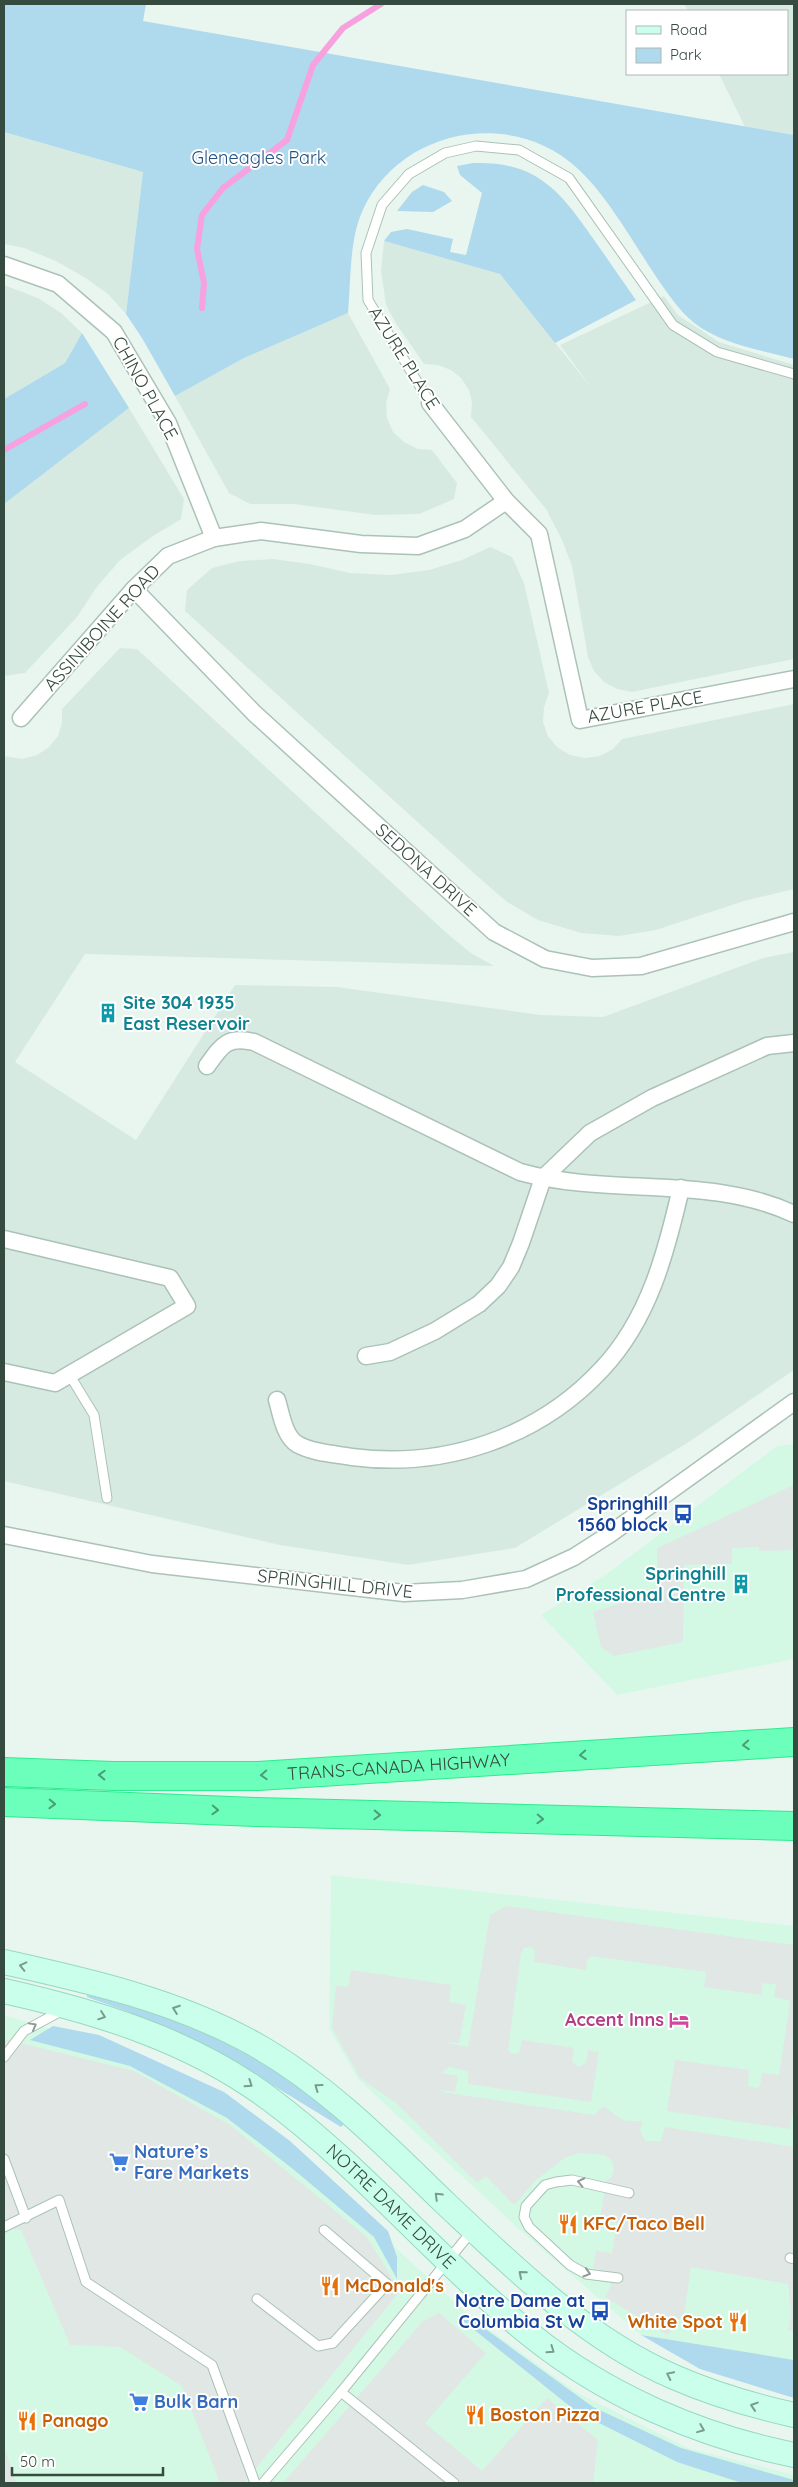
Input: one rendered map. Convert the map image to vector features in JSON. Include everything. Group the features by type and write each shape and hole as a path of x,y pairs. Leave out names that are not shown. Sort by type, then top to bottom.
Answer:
{"highway":[{"name":"TRANS-CANADA HIGHWAY","path":"4,1772 113,1776 258,1776 794,1742"},
{"path":"4,1802 256,1812 794,1826"}],"main road":[{"path":"4,1962 127,1992 178,2009 256,2045 337,2102 555,2302 614,2344 674,2377 758,2407 794,2415"},
{"name":"NOTRE DAME DRIVE","path":"4,1991 71,2006 165,2040 218,2066 270,2099 360,2174 480,2291 533,2336 595,2380 656,2410 706,2431 751,2446 794,2455"}],"street":[{"name":"CHINO PLACE","path":"4,265 58,284 114,332 168,423 214,538"},
{"name":"AZURE PLACE","path":"430,403 506,502 539,534 580,720 794,679"},
{"name":"ASSINIBOINE ROAD","path":"21,718 134,589 168,556 214,538 261,531 360,544 418,546 465,529 506,502"},
{"name":"SEDONA DRIVE","path":"134,589 254,714 494,932 545,959 592,968 641,966 794,922"},
{"path":"207,1066 220,1047 230,1041 254,1042 520,1172 543,1178 609,1186 681,1188 732,1194 794,1214"},
{"path":"366,1356 390,1352 435,1331 479,1304 498,1286 511,1266 521,1243 543,1178 590,1133 652,1098 767,1046 794,1043"},
{"path":"276,1400 288,1433 296,1443 328,1454 371,1459 420,1459 463,1452 504,1439 538,1421 573,1396 602,1369 628,1336 651,1294 666,1250 681,1188"},
{"path":"4,1239 170,1278 187,1306 55,1383 4,1372"},
{"name":"SPRINGHILL DRIVE","path":"4,1535 152,1564 404,1593 462,1590 526,1578 574,1557 610,1534 794,1402"},
{"path":"777,1413 794,1415"}],"lane":[{"name":"AZURE PLACE","path":"430,403 368,300 366,253 382,205 410,174 445,153 476,146 519,150 568,178 673,325 717,352 794,374"},
{"path":"70,1374 94,1416 107,1498"},
{"path":"4,2057 24,2031 71,2006"},
{"path":"4,2159 26,2218"},
{"path":"618,2278 586,2274 570,2265 529,2227 524,2216 526,2206 545,2185 556,2182 572,2180 629,2193"},
{"path":"4,2227 26,2218 58,2200 86,2282 212,2365 255,2483"},
{"path":"262,2483 341,2392 474,2229"},
{"path":"257,2299 318,2346 332,2344 387,2284 324,2230"},
{"path":"341,2392 454,2483"}],"shaded area":[{"path":"684,4 794,4 794,135 745,127 719,75 788,75 788,10 687,10"},
{"path":"4,132 143,172 126,314 108,294 84,277 56,261 24,248 4,244"},
{"path":"384,241 500,274 590,386 560,345 664,296 678,315 719,342 794,365 794,659 632,692 617,689 604,682 594,671 588,657 572,566 562,540 546,509 471,417 472,403 469,390 461,378 451,370 438,365 424,364 397,325 386,305 381,271"},
{"path":"4,285 38,298 61,313 82,333 65,363 4,399"},
{"path":"348,313 390,389 386,403 387,418 393,432 404,442 418,449 432,450 457,483 454,499 419,514 375,515 294,504 250,504 229,493 175,396 244,358"},
{"path":"129,408 184,499 181,519 153,536 120,560 96,588 77,617 25,673 4,676 4,504"},
{"path":"490,547 512,557 524,583 549,693 544,707 543,722 548,736 557,747 570,755 585,758 600,756 613,749 622,739 794,704 794,889 744,901 656,930 619,936 581,933 538,920 507,902 477,876 185,611 187,590 212,568 240,561 273,559 310,564 350,573 391,575 429,570 462,560"},
{"path":"120,648 137,649 450,936 471,953 494,966 85,954 15,1062 136,1140 235,985 337,987 541,1015 603,1017 763,958 794,952 794,1370 692,1440 515,1548 408,1565 280,1545 4,1481 4,756 22,759 37,755 49,747 58,736 62,723 62,709"},
{"path":"794,1444 794,1659 617,1695 541,1615 608,1573 777,1446"},
{"path":"794,1485 794,1550 759,1551 759,1547 732,1548 732,1564 684,1565 683,1642 614,1656 601,1647 593,1612 658,1591 657,1548"},
{"path":"331,1875 794,1926 794,2360 641,2335 521,2231 358,2079 329,2028"},
{"path":"506,1906 794,1945 794,2114 792,2114 790,2129 667,2111 675,2060 749,2070 748,2086 757,2088 760,2086 762,2073 779,2075 790,2002 774,1997 776,1984 763,1983 761,1995 704,1987 706,1972 591,1956 588,1959 586,1970 534,1962 535,1951 531,1947 524,1948 521,1953 508,2050 512,2054 519,2053 522,2040 574,2048 572,2061 578,2067 586,2063 588,2050 599,2052 591,2102 468,2084 468,2071 449,2067 441,2073 458,2076 455,2092 441,2090 443,2092 594,2115 604,2106 619,2118 627,2121 643,2121 640,2130 645,2141 661,2141 665,2127 794,2147 794,2331 788,2330 791,2312 788,2284 691,2267 684,2315 675,2322 668,2335 605,2297 611,2285 610,2272 593,2268 596,2251 612,2253 617,2223 600,2220 606,2181 612,2177 614,2168 612,2161 605,2155 580,2153 566,2157 535,2181 514,2205 486,2176 477,2183 396,2103 360,2078 332,2028 336,1986 348,1987 351,1970 451,1985 449,2002 466,2005 459,2043 443,2042 468,2047 490,1915"},
{"path":"4,2015 54,2030 119,2057 235,2116 398,2250 469,2315 576,2392 688,2448 794,2475 794,2483 4,2483"},
{"path":"4,2039 134,2071 230,2125 367,2237 400,2291 244,2483 220,2483 182,2386 120,2347 70,2345 21,2230 4,2228"},
{"path":"439,2313 486,2353 425,2423 482,2471 547,2398 598,2440 593,2483 283,2483 423,2321"},
{"path":"4,2446 16,2483 4,2483"}],"green space":[{"name":"Gleneagles Park","path":"4,4 146,4 143,21 794,135 794,359 728,341 704,330 693,322 669,296 620,220 599,192 577,168 551,149 521,138 490,133 459,136 429,145 402,161 379,184 362,212 355,236 351,261 348,313 244,358 175,396 126,314 143,172 4,132"},
{"path":"473,163 513,167 543,181 556,192 580,220 636,300 555,343 500,274 384,241 391,232 407,229 453,239 450,252 466,255 482,193 460,175 457,166"},
{"path":"423,185 444,192 452,201 433,212 397,211 412,192"},
{"path":"82,333 129,408 4,504 4,399 65,363"},
{"path":"87,1995 156,2015 224,2043 288,2079 317,2100 344,2124 341,2127 210,2047 126,2011 87,1997"},
{"path":"53,2026 99,2035 224,2092 290,2141 388,2231 397,2257 397,2279 374,2237 293,2169 227,2118 130,2066 30,2040"},
{"path":"462,2320 473,2320 593,2407 681,2448 794,2480 794,2483 742,2483 677,2462 577,2412"},
{"path":"641,2335 794,2360 794,2398 700,2369"}],"waterway":[{"path":"202,308 204,283 197,249 202,215 223,188 287,140 313,65 343,28 381,4"},
{"path":"4,450 85,404"}],"place":[{"name":"Site 304 1935 East Reservoir","path":"108,1013"},
{"name":"Springhill 1560 block","path":"683,1514"},
{"name":"Springhill Professional Centre","path":"741,1584"},
{"name":"Accent Inns","path":"679,2020"},
{"name":"Nature’s Fare Markets","path":"119,2162"},
{"name":"KFC/Taco Bell","path":"568,2224"},
{"name":"McDonald's","path":"330,2286"},
{"name":"Notre Dame at Columbia St W","path":"600,2311"},
{"name":"White Spot","path":"738,2322"},
{"name":"Bulk Barn","path":"139,2402"},
{"name":"Boston Pizza","path":"475,2415"},
{"name":"Panago","path":"27,2421"}]}
